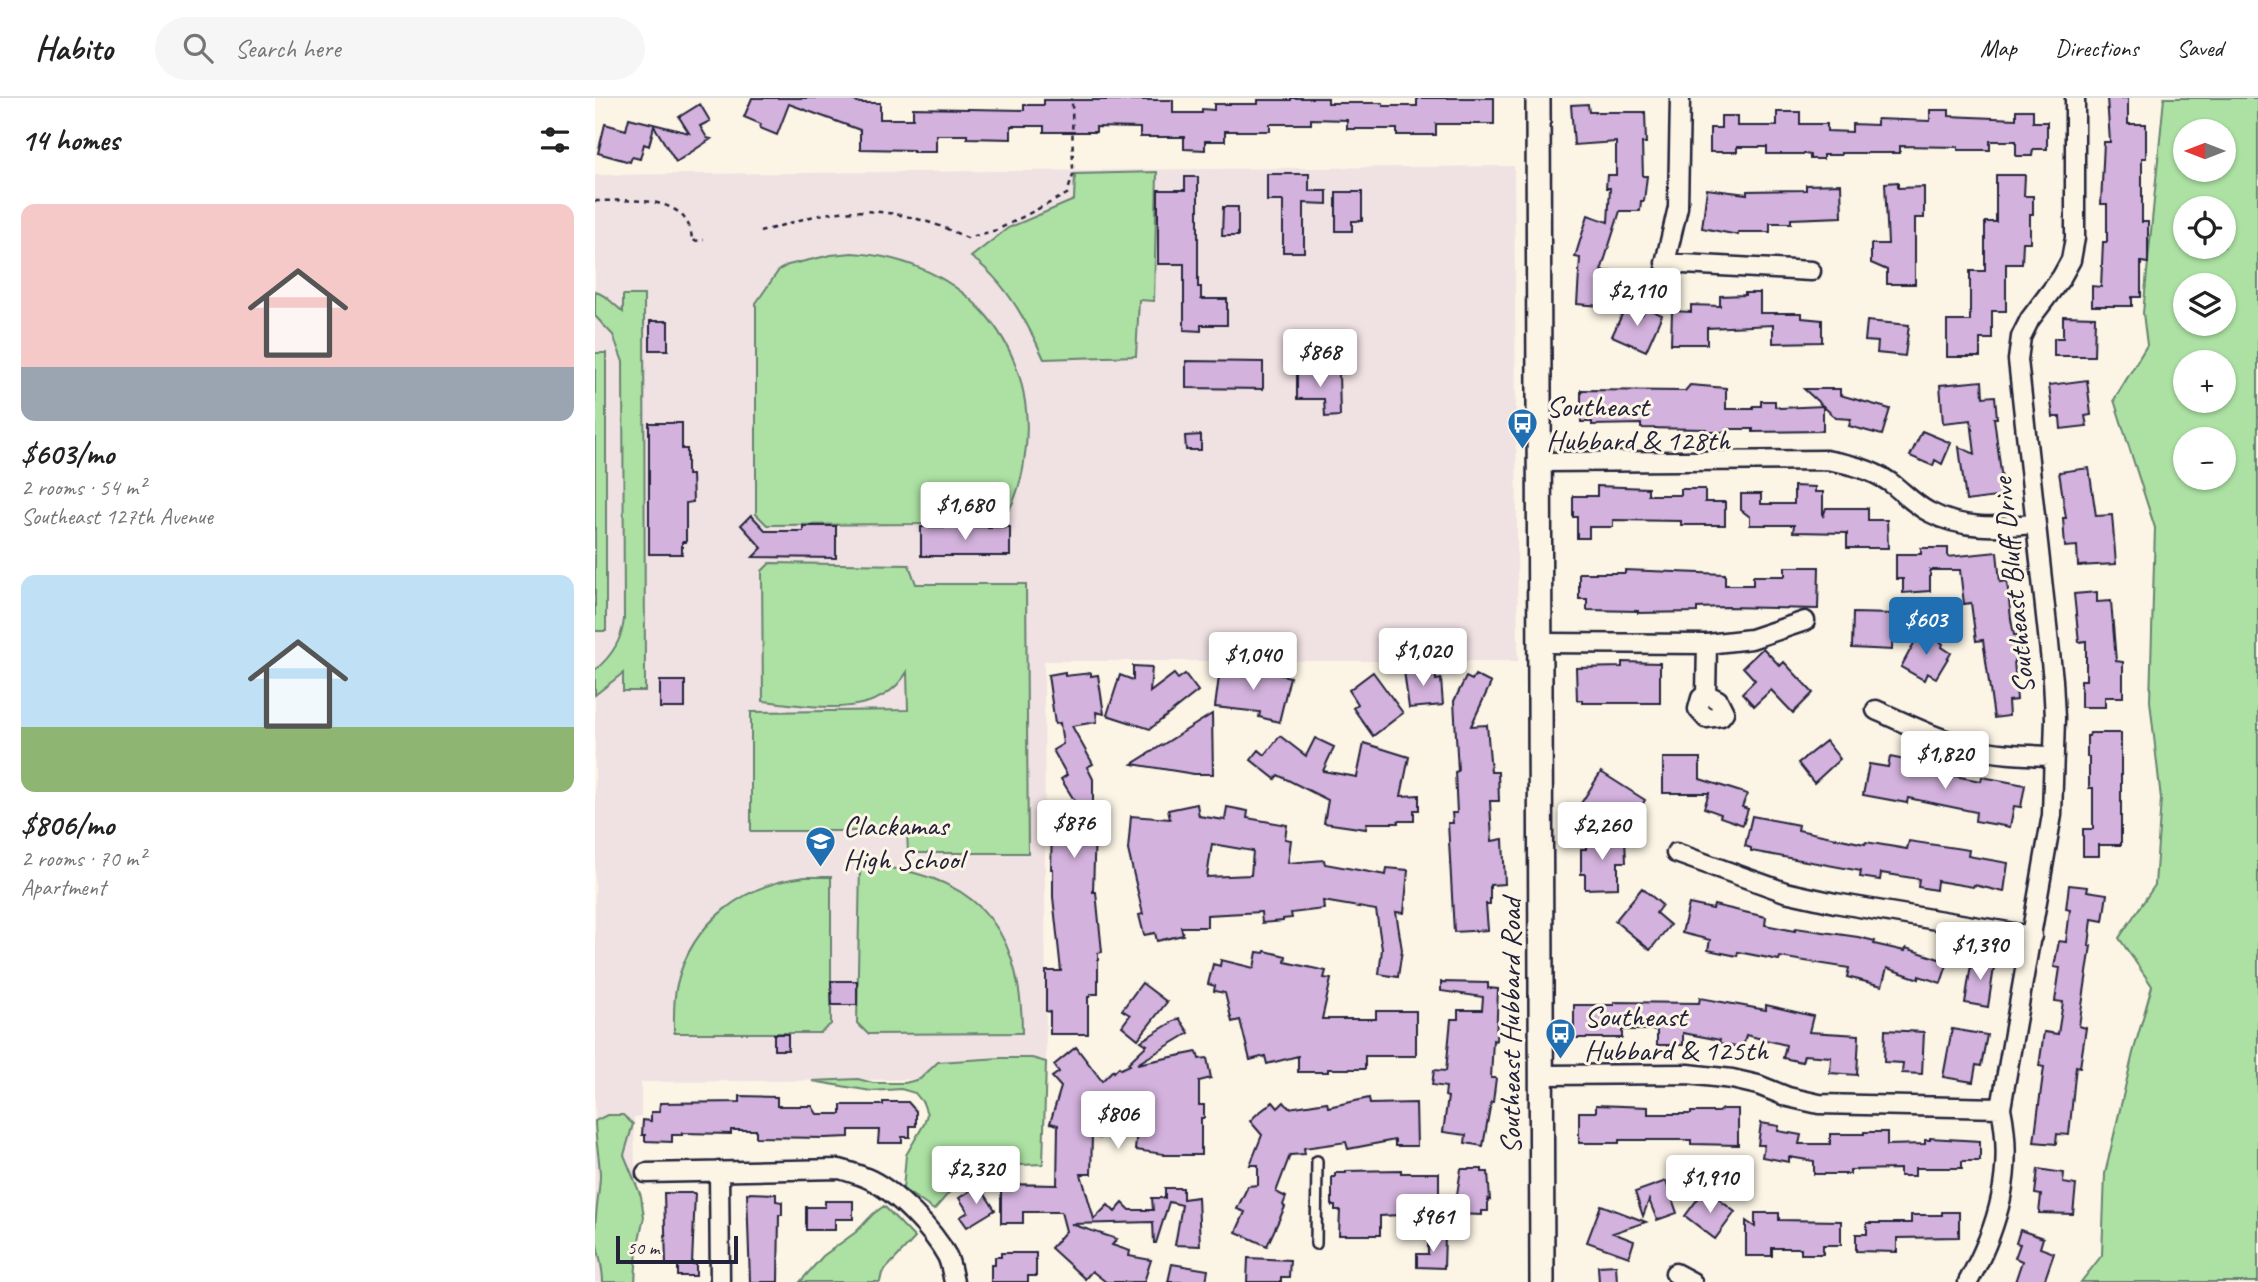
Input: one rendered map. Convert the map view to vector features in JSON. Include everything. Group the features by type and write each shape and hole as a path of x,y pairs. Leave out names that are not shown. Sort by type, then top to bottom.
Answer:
{"main road":[{"name":"Southeast Hubbard Road","path":"1538,98 1542,1282"}],"street":[{"path":"1680,98 1678,207 1665,264 1811,271"},
{"name":"Southeast Bluff Drive","path":"1968,1282 1982,1256 2003,1192 2007,1158 2001,1108 2052,815 2055,756 2053,680 2018,360 2021,337 2030,319 2071,260 2075,238 2075,98"},
{"path":"1539,462 1826,460 1851,464 1870,471 1890,482 1929,512 1947,520 1995,527 2034,524"},
{"path":"1540,643 1707,644 1751,639 1805,621"},
{"path":"1706,694 1707,644"},
{"path":"1876,710 1927,733 1974,748 2001,754 2055,756"},
{"path":"1676,853 1732,875 1810,898 2032,936"},
{"path":"1542,1075 1688,1074 1732,1079 1819,1104 2001,1108"},
{"path":"646,1173 840,1169 872,1181 905,1205 948,1258 954,1282"},
{"path":"719,1171 720,1282"},
{"path":"1675,1273 1692,1282"}],"lane":[{"path":"1316,1244 1317,1161"}],"path":[{"path":"759,232 820,215 878,211 937,223 967,238 997,230 1067,194 1073,178 1072,98"},
{"path":"595,201 651,201 665,204 678,212 688,224 692,241 704,240"}],"shaded area":[{"name":"Clackamas High School","path":"1514,166 1518,661 1044,661 1046,1078 641,1082 641,1116 634,1117 637,1282 595,1282 595,175"}],"green space":[{"path":"2164,98 2258,98 2258,1282 2081,1282 2102,1255 2105,1174 2133,1053 2152,986 2119,938 2155,885 2161,799 2150,701 2155,528 2114,400 2147,345 2143,313"},
{"path":"1157,172 1154,301 1139,300 1136,356 1044,359 1031,331 1005,290 971,257 1008,228 1074,200 1075,174"},
{"path":"852,253 893,259 929,272 961,292 987,317 1008,347 1021,382 1027,421 1022,473 1015,498 1006,512 997,516 924,524 767,525 756,514 756,303 779,270 788,265"},
{"path":"595,291 623,312 623,295 644,295 645,691 623,691 623,673 595,695 595,670 615,648 624,619 623,362 613,335 595,316"},
{"path":"595,353 606,353 606,631 595,631"},
{"path":"770,563 909,565 916,584 1026,584 1028,853 908,853 907,831 751,831 751,712 908,710 907,672 894,688 879,698 861,704 822,707 763,701 762,571"},
{"path":"860,865 899,869 932,878 960,892 983,910 1000,933 1012,961 1020,994 1022,1033 868,1034 857,1023"},
{"path":"805,877 831,877 831,1024 820,1033 674,1033 677,984 684,962 708,925 724,910 761,888"},
{"path":"1032,1058 1046,1062 1043,1164 977,1167 965,1174 934,1210 903,1189 906,1155 927,1114 915,1093 901,1089 871,1091 812,1081 858,1079 873,1083 905,1083 920,1079 938,1062"},
{"path":"607,1115 623,1115 633,1124 624,1155 641,1196 644,1217 637,1249 635,1282 603,1282 595,1233 600,1177 595,1121"},
{"path":"884,1206 915,1238 882,1273 880,1282 800,1282 823,1256 856,1232"}],"building":[{"path":"752,98 846,98 860,103 880,103 880,119 913,119 913,108 1024,110 1024,105 1044,105 1044,100 1173,100 1173,113 1202,113 1202,109 1214,110 1214,104 1258,104 1258,100 1291,98 1328,98 1328,103 1417,106 1417,98 1494,98 1494,124 1436,124 1436,135 1397,135 1397,129 1347,129 1347,120 1311,119 1311,124 1270,124 1270,131 1225,131 1225,141 1205,141 1205,150 1184,149 1184,137 1140,137 1140,128 1096,127 1096,132 1044,132 1044,126 1011,126 1011,139 936,135 936,152 913,152 860,149 860,130 789,104 777,135 744,117"},
{"path":"2107,98 2128,98 2128,124 2146,124 2146,158 2142,158 2142,222 2148,222 2148,263 2141,262 2141,297 2132,297 2132,306 2092,306 2092,286 2101,287 2103,242 2107,242 2107,204 2101,204 2104,142 2110,142"},
{"path":"700,104 710,121 700,126 707,138 711,139 676,162 654,126 649,146 644,144 640,159 632,157 630,162 598,153 605,124 626,130 629,118 689,133 679,117"},
{"path":"1588,104 1589,112 1645,112 1643,176 1647,176 1644,201 1641,201 1640,211 1620,211 1601,271 1615,272 1613,307 1577,304 1580,258 1575,257 1588,215 1608,222 1610,188 1606,188 1607,175 1616,175 1616,142 1574,145 1571,105"},
{"path":"1930,110 1949,110 1949,116 2016,119 2016,110 2033,110 2033,122 2047,122 2047,149 2033,149 2032,156 2016,156 2016,141 1990,141 1990,150 1900,146 1900,153 1841,153 1823,155 1823,159 1810,159 1810,155 1805,154 1767,154 1767,147 1737,147 1737,152 1710,152 1710,128 1721,128 1721,116 1737,116 1737,126 1777,126 1777,112 1800,112 1800,124 1827,124 1827,131 1852,132 1852,124 1877,125 1877,119 1930,121"},
{"path":"1267,174 1309,174 1309,191 1327,191 1327,204 1304,203 1304,252 1283,252 1283,201 1267,201"},
{"path":"1996,175 2025,175 2024,196 2033,196 2030,242 2023,242 2022,264 2006,264 2006,311 1992,311 1992,339 1980,339 1980,357 1947,357 1947,321 1970,321 1970,271 1985,271 1985,222 1996,222"},
{"path":"1185,177 1198,177 1198,287 1201,287 1201,299 1227,299 1227,325 1201,325 1201,331 1184,330 1184,264 1158,264 1158,190 1185,190"},
{"path":"1898,182 1898,188 1924,187 1924,218 1915,218 1915,284 1887,284 1887,270 1871,263 1871,244 1888,244 1885,183"},
{"path":"1841,184 1842,217 1791,219 1791,223 1770,223 1770,232 1738,232 1738,235 1702,228 1707,189 1747,194 1747,191 1806,190 1806,185"},
{"path":"1336,192 1362,192 1362,221 1352,221 1352,231 1336,231"},
{"path":"1223,207 1238,207 1238,236 1222,236"},
{"path":"1760,293 1760,313 1802,313 1802,318 1822,320 1822,342 1773,343 1773,325 1707,328 1707,344 1671,344 1672,311 1691,312 1691,305 1720,306 1720,296"},
{"path":"1625,308 1642,315 1646,308 1662,315 1646,351 1612,336"},
{"path":"2063,316 2095,317 2094,356 2054,356 2054,338 2063,338"},
{"path":"650,321 668,321 668,350 650,350"},
{"path":"1867,321 1909,325 1905,356 1877,353 1878,342 1865,341"},
{"path":"1186,361 1263,362 1263,389 1186,388"},
{"path":"1297,369 1318,369 1318,373 1339,372 1340,416 1325,417 1324,399 1297,399"},
{"path":"2087,380 2091,415 2085,416 2087,426 2061,429 2060,417 2053,417 2049,385"},
{"path":"1982,381 1983,397 1995,396 1997,418 1994,418 2004,496 1966,501 1959,447 1975,454 1971,420 1943,423 1940,385"},
{"path":"1690,385 1726,388 1726,409 1753,409 1753,406 1761,406 1761,401 1775,401 1775,406 1780,408 1823,406 1823,431 1753,432 1753,429 1726,429 1726,432 1706,432 1706,429 1641,428 1641,424 1592,425 1592,422 1581,422 1581,390 1685,391"},
{"path":"1804,389 1840,389 1840,395 1890,409 1882,435 1849,426 1851,419 1836,418"},
{"path":"649,423 682,423 682,449 687,449 687,475 692,475 693,502 686,503 686,542 682,542 682,554 649,554"},
{"path":"1922,431 1951,443 1942,464 1935,460 1933,466 1910,456"},
{"path":"1201,435 1201,450 1186,450 1185,436"},
{"path":"2089,468 2096,516 2112,515 2116,564 2078,566 2077,546 2065,547 2063,518 2066,518 2059,472"},
{"path":"1597,486 1648,488 1648,495 1681,495 1681,489 1705,489 1705,502 1725,502 1725,525 1613,520 1613,527 1589,527 1589,538 1577,538 1573,496 1597,496"},
{"path":"1794,486 1815,487 1815,492 1823,492 1823,517 1826,508 1868,508 1868,520 1887,520 1888,548 1847,548 1847,533 1793,532 1794,525 1750,525 1750,517 1741,510 1741,494 1761,494 1761,504 1794,504"},
{"path":"751,515 766,531 803,531 803,526 836,526 836,558 753,557 762,548 741,525"},
{"path":"921,527 1010,527 1010,556 921,556"},
{"path":"1921,548 1948,548 1948,557 1997,552 2000,582 2007,581 2011,619 2014,635 2018,635 2021,659 2014,660 2017,700 2008,701 2009,716 1994,718 1983,640 1976,641 1971,603 1964,604 1960,570 1930,570 1930,591 1903,593 1903,579 1896,579 1896,554 1921,554"},
{"path":"1785,567 1819,567 1818,609 1725,607 1697,608 1697,612 1638,613 1587,610 1587,599 1579,599 1579,573 1625,573 1625,570 1725,574 1725,585 1753,585 1753,576 1785,576"},
{"path":"2097,592 2097,602 2111,601 2116,661 2123,662 2123,697 2105,697 2105,707 2081,707 2081,680 2086,680 2086,641 2079,642 2074,594"},
{"path":"1853,613 1893,614 1892,650 1852,648"},
{"path":"1925,633 1943,644 1942,647 1951,653 1936,678 1927,673 1924,680 1901,667 1919,634 1924,637"},
{"path":"1763,648 1780,666 1784,662 1813,693 1793,713 1771,690 1754,706 1742,693 1755,680 1743,667"},
{"path":"1622,662 1660,663 1660,703 1582,703 1582,700 1577,700 1576,668 1622,667"},
{"path":"1133,666 1152,667 1150,692 1174,674 1178,679 1185,674 1198,691 1150,729 1107,715 1120,675 1133,680"},
{"path":"1435,668 1436,680 1441,679 1443,705 1409,708 1404,671"},
{"path":"1220,669 1261,670 1290,677 1279,722 1259,717 1260,712 1215,707"},
{"path":"1065,672 1065,676 1091,673 1091,676 1098,675 1104,714 1096,712 1097,722 1072,726 1093,764 1087,767 1093,779 1093,807 1101,807 1101,829 1095,829 1093,892 1096,892 1102,952 1098,953 1098,994 1090,994 1088,997 1088,1034 1050,1034 1050,1012 1046,1011 1046,971 1061,971 1051,869 1050,807 1057,807 1057,803 1076,803 1061,779 1067,775 1053,750 1063,744 1060,723 1055,724 1048,675"},
{"path":"1373,672 1403,713 1373,736 1353,708 1358,704 1349,690"},
{"path":"1475,675 1491,683 1471,726 1487,725 1491,772 1498,772 1499,801 1490,801 1492,841 1503,839 1505,884 1490,885 1490,904 1486,904 1488,930 1454,932 1448,823 1453,823 1452,813 1457,813 1455,772 1458,771 1454,701 1466,677 1472,680"},
{"path":"660,681 685,681 685,708 660,708"},
{"path":"1212,714 1213,774 1194,774 1132,764"},
{"path":"2090,733 2121,733 2121,845 2099,845 2099,856 2083,856 2083,829 2093,829 2093,788 2089,788 2087,757 2087,736"},
{"path":"1280,736 1306,756 1315,738 1334,747 1323,771 1357,777 1364,743 1409,757 1401,796 1419,795 1419,810 1414,810 1414,821 1367,823 1366,829 1324,823 1328,800 1278,775 1275,779 1251,760 1259,750 1265,755"},
{"path":"1826,741 1840,759 1814,783 1798,763"},
{"path":"1890,757 1915,762 1913,771 1949,770 1949,775 1981,781 1982,777 2025,785 2021,807 2014,806 2010,827 1975,821 1976,812 1908,798 1907,803 1863,795 1869,764 1888,767"},
{"path":"1663,758 1700,758 1700,779 1747,794 1742,807 1748,809 1743,825 1704,808 1709,793 1663,793"},
{"path":"1601,772 1645,800 1621,838 1585,815 1588,810 1580,805"},
{"path":"1197,804 1199,816 1225,820 1227,807 1248,811 1247,818 1287,825 1285,839 1291,840 1288,863 1324,860 1325,864 1386,875 1387,868 1408,870 1404,913 1396,912 1402,950 1398,977 1379,974 1382,949 1376,910 1323,901 1324,909 1291,913 1292,918 1283,921 1262,923 1261,912 1207,915 1207,927 1181,927 1183,935 1157,941 1155,933 1144,935 1139,915 1143,914 1128,850 1131,816 1170,819 1168,810","holes":["1212,844 1253,851 1251,875 1207,877"]},
{"path":"1752,816 1799,825 1798,830 1865,844 1866,842 1907,849 1909,841 1969,850 1968,856 2008,863 2004,892 1937,881 1936,890 1918,887 1919,879 1881,873 1880,880 1860,877 1861,871 1751,851 1751,848 1745,846"},
{"path":"1586,838 1625,838 1626,862 1618,862 1618,888 1585,889 1585,874 1581,874 1581,849 1586,849"},
{"path":"2069,885 2088,887 2087,891 2107,894 2103,921 2092,919 2091,946 2079,1026 2086,1028 2080,1067 2076,1066 2069,1135 2057,1134 2056,1144 2034,1142 2044,1067 2039,1066 2044,1032 2058,1034 2063,1002 2055,1001 2060,968 2054,967 2059,941 2066,942 2070,910 2066,909"},
{"path":"1642,888 1662,905 1656,913 1670,925 1650,950 1615,921"},
{"path":"1689,904 1713,909 1714,905 1766,917 1765,925 1795,931 1796,928 1858,937 1875,941 1874,944 1905,951 1906,948 1948,962 1941,983 1887,968 1882,986 1847,977 1849,968 1738,952 1737,956 1708,950 1710,940 1682,933"},
{"path":"1257,952 1286,956 1285,962 1326,971 1324,978 1331,979 1322,1019 1376,1019 1376,1011 1416,1011 1416,1056 1365,1056 1365,1069 1328,1069 1328,1072 1298,1072 1298,1056 1267,1064 1265,1056 1250,1060 1240,1020 1232,1022 1225,993 1214,991 1215,986 1208,984 1213,964 1220,966 1221,960 1254,968"},
{"path":"1972,958 1995,961 1988,1007 1965,1003"},
{"path":"831,981 857,981 857,1005 832,1005"},
{"path":"1441,982 1488,983 1488,988 1498,989 1491,1078 1496,1078 1483,1146 1465,1143 1466,1135 1443,1132 1448,1097 1445,1096 1446,1087 1432,1085 1434,1070 1446,1071 1451,1019 1458,1019 1458,1010 1482,1010 1483,997 1441,991"},
{"path":"1142,983 1167,1002 1138,1039 1122,1026 1130,1015 1122,1010"},
{"path":"1700,998 1766,1010 1766,1005 1813,1016 1809,1032 1859,1035 1857,1075 1830,1073 1831,1057 1804,1055 1802,1062 1783,1058 1786,1045 1746,1035 1743,1048 1719,1044 1720,1040 1683,1033 1683,1045 1657,1045 1657,1030 1622,1030 1622,1038 1574,1038 1574,1005 1614,1005 1614,1002 1699,1003"},
{"path":"1179,1018 1189,1033 1137,1064 1197,1052 1199,1059 1207,1058 1211,1078 1199,1081 1199,1105 1204,1105 1204,1118 1201,1118 1201,1155 1164,1155 1135,1150 1138,1120 1119,1100 1108,1110 1099,1138 1092,1136 1091,1174 1081,1174 1094,1219 1108,1205 1115,1212 1123,1203 1130,1210 1153,1210 1152,1198 1165,1198 1165,1188 1183,1188 1183,1199 1198,1197 1200,1246 1175,1245 1182,1205 1169,1202 1156,1243 1153,1222 1071,1224 1117,1239 1112,1245 1130,1251 1129,1256 1151,1260 1144,1282 1106,1282 1092,1271 1085,1279 1051,1248 1066,1231 1061,1212 1023,1212 1023,1223 1001,1223 1001,1184 1057,1185 1058,1125 1050,1123 1061,1087 1052,1077 1059,1072 1054,1065 1076,1047 1102,1081 1113,1070 1114,1072 1119,1067 1121,1069 1130,1065 1128,1063 1147,1045 1141,1041"},
{"path":"1952,1029 1987,1035 1981,1066 1976,1065 1973,1082 1943,1077"},
{"path":"1885,1030 1924,1032 1922,1074 1902,1073 1903,1063 1884,1062"},
{"path":"774,1034 788,1034 788,1050 774,1050"},
{"path":"740,1096 777,1097 777,1106 812,1106 817,1114 841,1114 841,1105 908,1102 916,1111 916,1126 910,1126 910,1137 902,1137 902,1143 878,1143 879,1130 849,1130 849,1137 825,1138 756,1137 756,1130 731,1130 731,1134 672,1135 672,1142 645,1141 645,1135 642,1135 643,1120 651,1121 651,1112 659,1112 660,1103 740,1102"},
{"path":"1369,1098 1370,1104 1416,1103 1417,1146 1395,1146 1395,1140 1348,1149 1346,1142 1304,1148 1305,1154 1290,1155 1276,1192 1286,1197 1283,1205 1285,1207 1267,1246 1236,1232 1245,1212 1237,1209 1248,1186 1258,1185 1258,1165 1250,1165 1262,1135 1250,1121 1273,1102 1278,1108 1284,1102 1289,1108 1327,1102 1328,1107"},
{"path":"1596,1105 1648,1107 1648,1114 1691,1114 1738,1109 1738,1145 1691,1144 1691,1140 1579,1143 1579,1112 1596,1112"},
{"path":"1761,1123 1779,1126 1778,1131 1801,1135 1799,1144 1830,1144 1830,1134 1864,1132 1887,1132 1887,1145 1925,1144 1925,1140 1930,1138 1980,1141 1980,1161 1962,1161 1962,1168 1915,1168 1915,1176 1900,1176 1900,1169 1814,1174 1814,1161 1789,1157 1789,1162 1762,1157 1764,1145 1758,1145"},
{"path":"1461,1169 1482,1169 1482,1172 1488,1172 1490,1200 1488,1199 1488,1211 1482,1211 1482,1215 1454,1214"},
{"path":"2038,1169 2064,1173 2063,1183 2076,1185 2073,1214 2039,1213 2041,1195 2035,1194"},
{"path":"1401,1170 1401,1173 1439,1173 1439,1214 1401,1212 1401,1215 1380,1216 1380,1235 1339,1235 1340,1210 1335,1210 1335,1206 1332,1206 1332,1177 1335,1177 1335,1173"},
{"path":"1666,1181 1677,1213 1657,1220 1649,1200 1643,1216 1635,1192"},
{"path":"979,1185 995,1210 967,1227 960,1217 968,1212 959,1198"},
{"path":"664,1193 695,1193 692,1264 696,1264 696,1276 678,1276 678,1265 666,1265"},
{"path":"747,1193 776,1194 776,1201 782,1202 782,1215 779,1215 778,1282 750,1282"},
{"path":"1712,1194 1735,1212 1715,1239 1685,1216 1700,1196 1707,1201"},
{"path":"825,1201 853,1201 853,1219 835,1219 835,1230 806,1230 806,1207 825,1207"},
{"path":"1601,1205 1646,1222 1613,1233 1634,1241 1629,1257 1587,1242"},
{"path":"1942,1212 1959,1212 1959,1237 1897,1238 1897,1252 1856,1251 1856,1234 1867,1234 1867,1223 1911,1223 1911,1215 1942,1215"},
{"path":"1755,1213 1779,1213 1779,1220 1841,1221 1841,1245 1823,1245 1823,1254 1801,1254 1801,1248 1772,1248 1772,1256 1746,1256 1746,1221 1755,1227"},
{"path":"2020,1230 2043,1238 2040,1248 2054,1253 2044,1282 2015,1282 2022,1261 2015,1258 2020,1244 2016,1243"},
{"path":"1428,1235 1445,1237 1444,1268 1417,1267 1417,1254 1428,1254"},
{"path":"1001,1253 1036,1253 1036,1276 1028,1276 1028,1282 991,1282 991,1265 995,1265 995,1257 1001,1257"},
{"path":"1248,1258 1290,1260 1289,1277 1281,1277 1281,1282 1247,1282"},
{"path":"1172,1264 1208,1270 1206,1282 1168,1282"},
{"path":"1616,1265 1617,1282 1599,1282 1598,1266"}],"place":[{"name":"Southeast Hubbard & 128th","path":"1523,450"},
{"name":"Clackamas High School","path":"820,869"},
{"name":"Southeast Hubbard & 125th","path":"1561,1060"}]}
